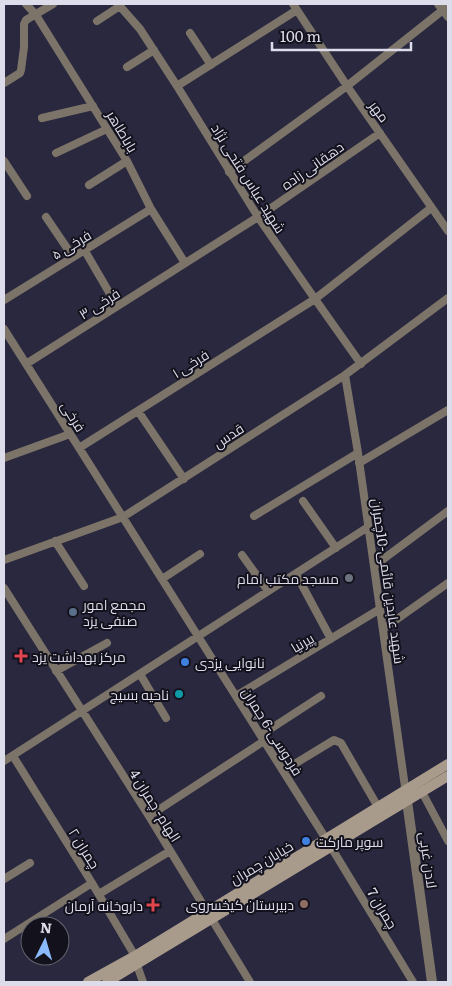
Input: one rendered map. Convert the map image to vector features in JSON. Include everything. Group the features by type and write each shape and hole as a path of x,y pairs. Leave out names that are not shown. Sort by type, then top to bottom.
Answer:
{"main road":[{"name":"خیابان چمران","path":"107,982 136,960 406,796 448,764"},
{"name":"خیابان چمران","path":"329,843 378,807 422,792 448,776"},
{"name":"خیابان چمران","path":"88,982 136,960"}],"street":[{"name":"باباطاهر","path":"26,4 36,15 93,106 185,263"},
{"path":"4,82 20,73 24,47 24,24 26,20 53,4"},
{"path":"97,21 119,5"},
{"name":"شهید عباس فتحی نژاد","path":"119,5 140,28 258,217 314,300 361,364"},
{"path":"177,86 295,7"},
{"name":"مهر","path":"295,7 347,86 448,230"},
{"path":"230,172 347,86 443,7 448,16"},
{"path":"190,34 211,65"},
{"path":"127,67 154,50"},
{"path":"42,118 93,106"},
{"path":"56,154 107,129"},
{"name":"دهقانی زاده","path":"185,263 258,217 380,133"},
{"path":"4,161 27,196"},
{"path":"89,185 126,161"},
{"name":"فرخی ۱","path":"79,448 314,300 431,208"},
{"name":"فرخی ۵","path":"4,300 152,209"},
{"path":"46,217 73,257"},
{"path":"85,251 117,306"},
{"name":"فرخی ۳","path":"26,364 185,263"},
{"name":"قدس","path":"4,560 123,517 345,376 448,298"},
{"name":"فرخی","path":"4,329 162,579"},
{"name":"شهید عابدین قائمی-10چمران","path":"345,376 358,453 406,796"},
{"path":"138,410 184,479"},
{"path":"359,463 448,410"},
{"path":"4,458 70,434"},
{"path":"254,516 358,453"},
{"path":"303,501 336,548"},
{"path":"374,566 448,511"},
{"path":"4,761 368,527"},
{"path":"55,541 84,586"},
{"path":"162,579 200,554"},
{"path":"242,555 268,591"},
{"path":"296,574 331,638"},
{"name":"فردوسی-6 چمران","path":"162,579 329,843"},
{"path":"383,628 448,583"},
{"name":"الهام- چمران 4","path":"4,588 149,816 250,982"},
{"name":"پیرنیا","path":"236,696 380,609"},
{"path":"56,671 107,643"},
{"path":"140,674 166,718"},
{"path":"149,816 322,696"},
{"path":"283,771 334,740 341,743 378,807"},
{"name":"چمران ۲","path":"13,756 99,894 136,960 143,982"},
{"path":"422,792 448,842"},
{"name":"لادن غربی","path":"406,796 432,982"},
{"name":"چمران 7","path":"329,843 413,982"},
{"path":"99,894 170,851"},
{"path":"4,879 30,862"},
{"path":"4,939 92,883"}],"place":[{"name":"مسجد مکتب امام","path":"349,578"},
{"name":"مجمع امور صنفی یزد","path":"73,612"},
{"name":"مرکز بهداشت یزد","path":"21,656"},
{"name":"نانوایی یزدی","path":"185,662"},
{"name":"ناحیه بسیج","path":"179,694"},
{"name":"سوپر مارکت","path":"306,841"},
{"name":"دبیرستان کیخسروی","path":"304,904"},
{"name":"داروخانه آرمان","path":"153,905"}]}
